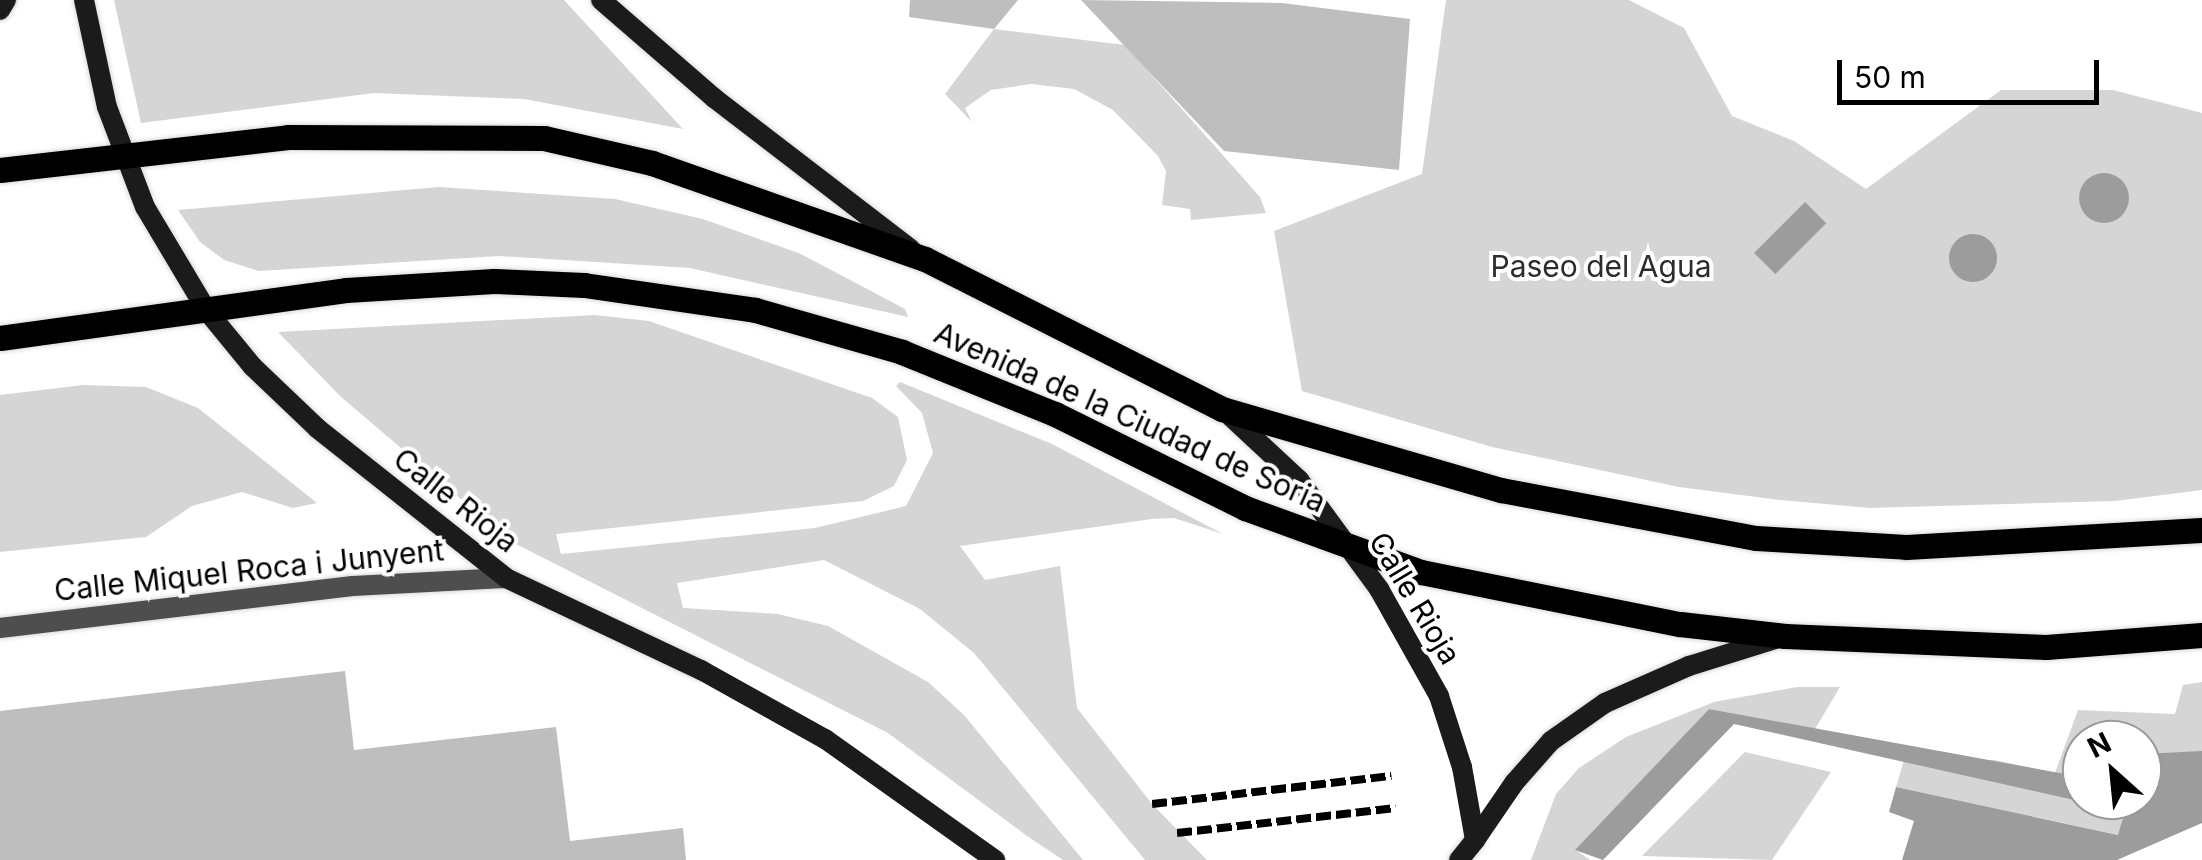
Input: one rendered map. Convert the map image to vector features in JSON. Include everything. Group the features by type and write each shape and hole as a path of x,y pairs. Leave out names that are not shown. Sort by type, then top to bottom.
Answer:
{"main road":[{"path":"0,10 6,0"},
{"name":"Calle Rioja","path":"84,0 124,157 160,238 206,311 316,428 506,578 797,722 995,860"},
{"path":"601,0 714,98 925,260"},
{"name":"Avenida de la Ciudad de Soria","path":"0,170 370,132 544,138 633,158 925,260 1222,410 1501,490 1756,538 1906,547 2202,530"},
{"name":"Avenida de la Ciudad de Soria","path":"0,338 429,284 584,285 755,310 902,352 1055,414 1245,508 1353,551 1422,572 1626,614 1785,636 2046,647 2202,635"},
{"name":"Calle Rioja","path":"1222,410 1300,480 1379,589 1439,696 1476,850"},
{"name":"Avenida de la Ciudad de Soria","path":"1459,860 1476,850 1514,783 1551,741 1605,704 1689,666 1785,636"}],"street":[{"name":"Calle Miquel Roca i Junyent","path":"0,628 390,582 506,578"}],"green space":[{"path":"114,0 564,0 683,129 524,99 374,93 141,123"},
{"name":"Paseo del Agua","path":"1446,0 1629,0 1684,28 1732,116 1794,141 1866,189 2001,90 2113,90 2202,113 2202,490 2115,501 1870,508 1780,500 1679,487 1492,447 1302,391 1274,231 1422,174"},
{"path":"994,29 1125,45 1260,197 1266,213 1191,220 1190,209 1162,205 1166,171 1158,156 1113,110 1074,89 1031,84 991,90 965,108 972,122 945,94"},
{"path":"439,187 615,199 703,219 801,254 905,309 908,317 690,268 499,256 259,271 224,260 200,242 178,210"},
{"path":"595,315 649,321 872,398 898,417 907,460 894,486 863,501 556,534 561,554 815,528 906,506 933,453 922,413 896,386 900,382 1052,444 1223,534 1174,518 1152,519 960,546 985,580 1060,566 1077,708 1152,804 1207,860 1145,860 974,653 920,609 824,560 677,583 683,608 778,614 828,626 928,682 964,715 1083,860 1063,860 888,733 510,541 340,396 278,332"},
{"path":"83,385 146,387 198,408 317,503 293,508 242,492 192,506 146,537 0,552 0,395"},
{"path":"2202,682 2202,769 2162,772 2162,720 2074,720 2078,710 2175,714 2183,685"},
{"path":"1797,687 1840,687 1815,729 1709,709 1576,850 1590,860 1531,860 1556,794 1579,768 1626,737 1714,702"},
{"path":"1745,752 1831,772 1772,860 1642,856"},
{"path":"2062,754 2062,820 2123,820 2119,835 1896,787 1904,760 1994,760 2055,773"}],"shaded area":[{"path":"2104,173 2122,180 2129,198 2122,216 2104,223 2086,216 2079,198 2086,180"},
{"path":"1805,202 1826,223 1775,274 1754,253"},
{"path":"1973,234 1990,241 1997,258 1990,275 1973,282 1956,275 1949,258 1956,241"},
{"path":"1709,709 2062,773 2062,797 1734,724 1603,860 1575,850"},
{"path":"2202,751 2202,823 2117,860 1902,860 1914,821 1889,812 1896,787 2118,835 2122,820 2162,820 2162,753"}],"building":[{"path":"910,0 1018,0 994,29 909,17"},
{"path":"1081,0 1282,3 1410,19 1399,170 1224,151"},
{"path":"345,671 354,750 556,727 570,841 683,828 686,860 0,860 0,711"}],"railway":[{"path":"1152,804 1391,776"},
{"path":"1177,833 1396,808"}]}
